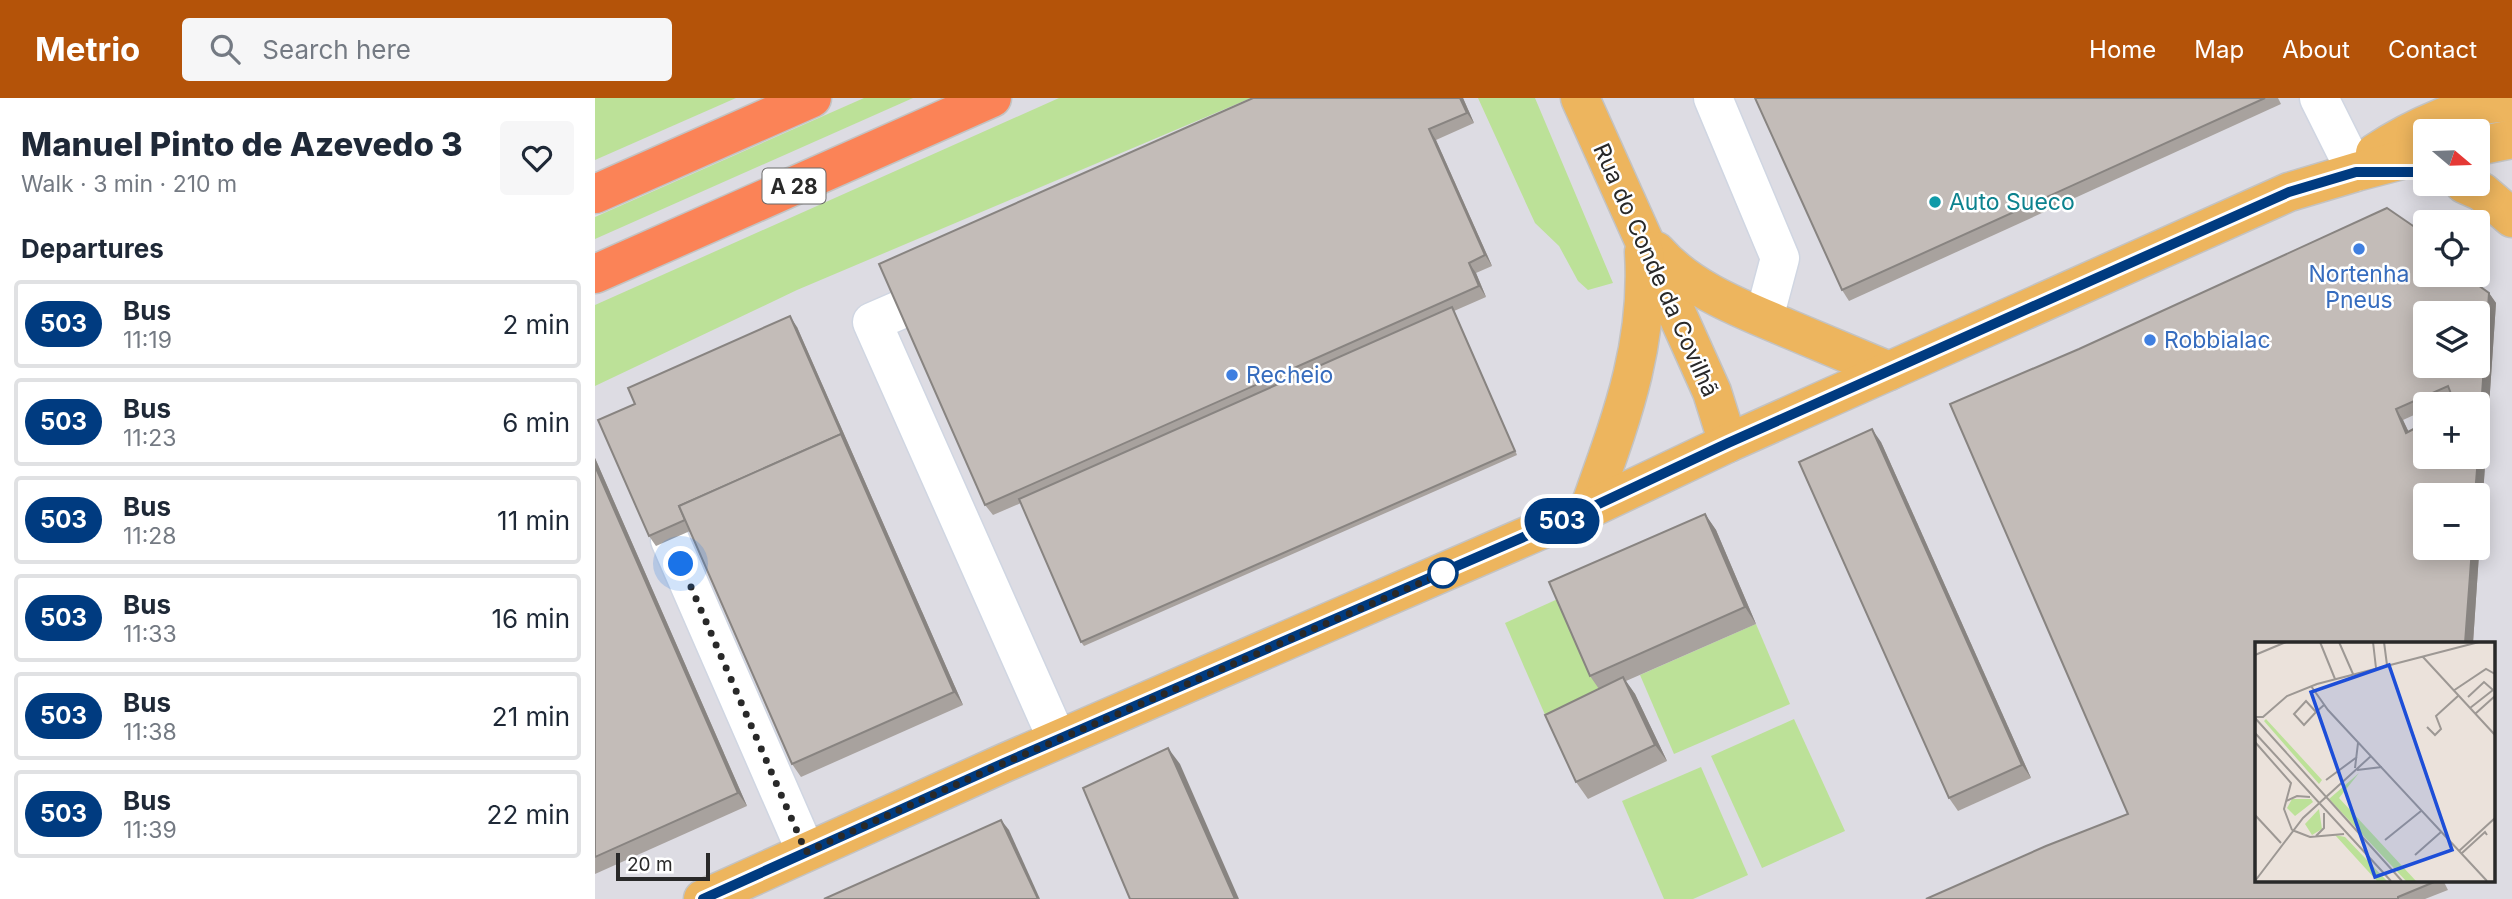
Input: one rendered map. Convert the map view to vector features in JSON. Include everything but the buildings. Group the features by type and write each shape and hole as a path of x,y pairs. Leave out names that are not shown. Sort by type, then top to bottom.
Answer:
{"highway":[{"path":"595,194 812,98"},
{"name":"A 28","path":"595,274 992,98"}],"main road":[{"name":"Rua do Conde da Covilhã","path":"1580,98 1712,392 1728,443"},
{"path":"2356,172 2369,157 2388,144 2441,119 2475,107 2512,103"},
{"path":"2490,144 2512,139"},
{"path":"703,899 1058,739 1588,509 1728,443 2289,192 2413,157"},
{"path":"2356,172 2413,172"},
{"path":"2487,196 2512,218"},
{"path":"1643,236 1668,265 1695,285 1764,318 1889,371"},
{"path":"1588,509 1635,372 1644,318 1646,283 1643,236"}],"lane":[{"path":"1713,98 1780,258 1764,318"},
{"path":"2319,98 2356,172"},
{"path":"902,309 872,322 1058,739"},
{"path":"670,540 806,852"}],"shaded area":[{"path":"595,98 2512,98 2512,899 595,899"}],"green space":[{"path":"595,98 736,98 595,160"},
{"path":"864,98 913,98 595,239 595,217"},
{"path":"1059,98 1251,98 797,290 595,386 595,305"},
{"path":"1478,98 1535,98 1613,283 1588,290 1578,281 1559,246 1535,223"},
{"path":"1560,598 1602,692 1546,717 1505,623"},
{"path":"1756,624 1790,704 1674,754 1640,675"},
{"path":"1794,719 1845,831 1762,868 1711,756"},
{"path":"1701,767 1748,875 1693,899 1664,899 1622,801"}],"bus line":[{"name":"503","path":"703,899 1004,763 1588,509 1728,443 2289,192 2356,172 2413,171"}],"place":[{"name":"Auto Sueco","path":"1935,202"},
{"name":"Nortenha Pneus","path":"2359,249"},
{"name":"Robbialac","path":"2150,340"},
{"name":"Recheio","path":"1232,375"}],"route":[{"path":"681,564 806,852 1443,573"}]}
